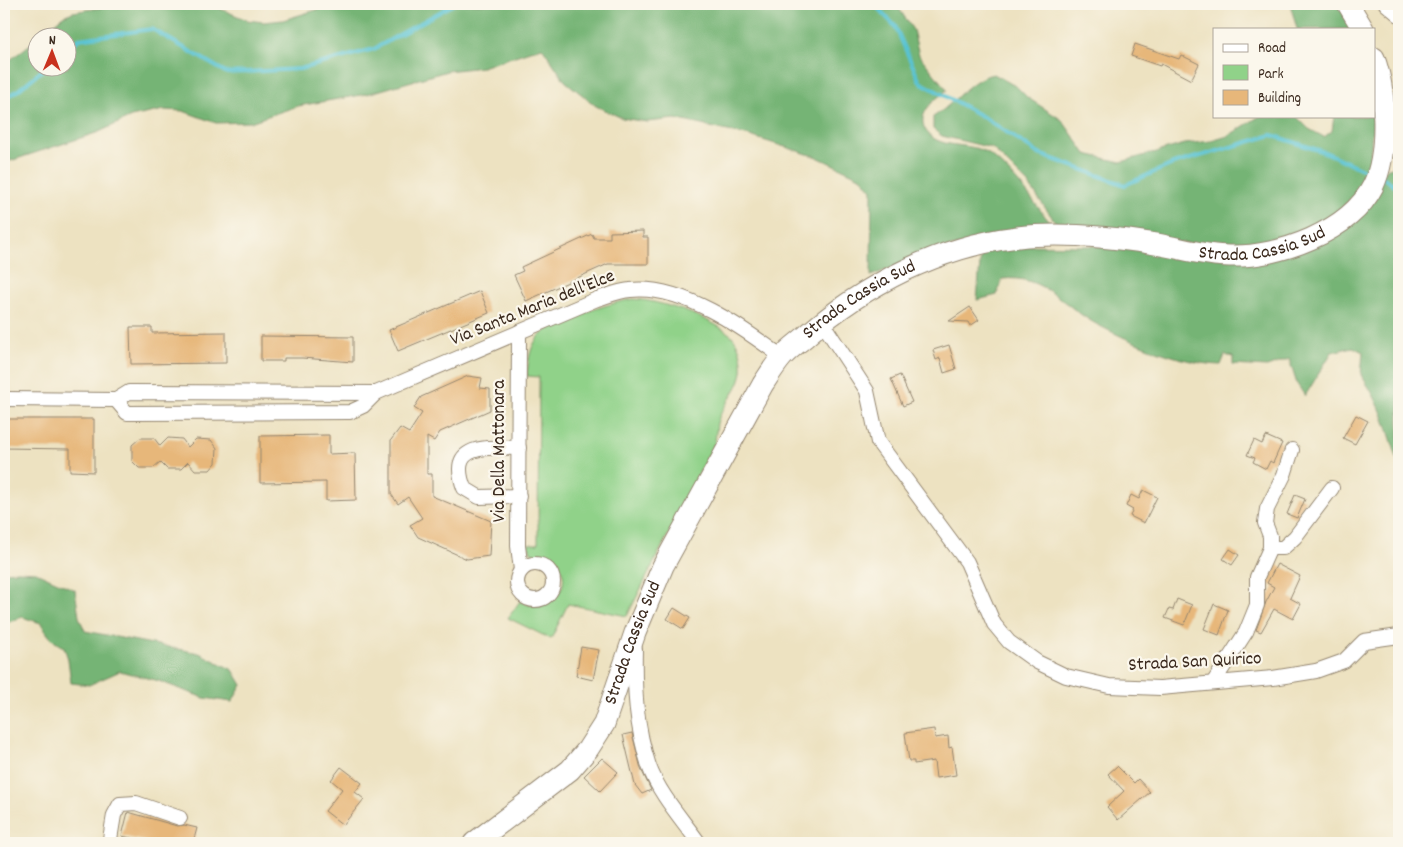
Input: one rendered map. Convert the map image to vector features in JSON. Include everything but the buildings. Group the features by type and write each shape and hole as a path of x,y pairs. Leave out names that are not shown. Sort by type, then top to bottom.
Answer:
{"main road":[{"path":"1348,4 1362,28"},
{"name":"Strada Cassia Sud","path":"474,843 570,770 588,749 604,724 635,633 664,566 763,384 782,357 822,322 854,298 881,282 942,254 982,243 1018,237 1062,235 1154,244 1227,256 1252,256 1281,250 1304,242 1326,231 1358,206 1372,188 1380,164 1383,133 1382,88 1376,66"}],"street":[{"name":"Via Santa Maria dell'Elce","path":"4,399 116,400 129,392 376,392 597,299 630,290 662,292 696,304 749,333 782,357"},
{"name":"Strada San Quirico","path":"822,322 867,391 878,442 967,562 994,624 1009,642 1037,662 1066,676 1109,686 1160,688 1272,678 1316,671 1344,661 1364,641 1399,636"},
{"name":"Via Della Mattonara","path":"519,332 518,546 521,570"},
{"name":"Via Santa Maria dell'Elce","path":"116,400 127,413 350,412 363,406 376,392"},
{"path":"519,448 478,448 461,460 460,477 464,488 479,496 519,496"},
{"path":"1213,683 1250,623 1257,605 1257,577 1270,548 1265,522 1267,510 1284,475 1292,450"},
{"path":"1270,548 1283,548 1295,537 1332,488"},
{"path":"635,633 634,697 640,731 650,767 666,797 699,843"},
{"path":"113,843 110,838 114,815 120,804 136,803 180,818"}],"green space":[{"path":"125,4 209,4 247,20 264,22 283,20 336,4 896,4 913,30 919,55 947,90 926,110 923,121 929,135 944,143 972,147 989,154 1016,180 1055,229 940,249 871,276 872,190 862,178 817,157 750,136 675,119 647,122 622,118 596,106 565,81 542,47 482,67 447,71 367,94 298,106 250,122 216,123 183,111 164,110 131,117 99,132 4,163 4,47 10,60 28,46 28,78 78,78 78,28 50,28 63,16 73,12"},
{"path":"1290,4 1338,4 1351,28 1297,28"},
{"path":"994,74 1017,87 1028,98 1062,120 1086,154 1121,162 1185,144 1211,141 1228,136 1257,118 1298,118 1309,129 1324,137 1332,131 1334,118 1373,118 1370,163 1367,177 1358,191 1336,214 1319,225 1251,250 1061,230 1029,185 992,148 942,136 933,129 933,117 985,76"},
{"path":"1393,167 1399,171 1399,464 1380,408 1361,375 1363,352 1353,347 1332,352 1305,396 1297,384 1289,359 1267,367 1233,365 1233,357 1225,355 1221,365 1206,364 1174,357 1126,339 1098,325 1042,287 1030,282 1017,279 1002,279 997,295 977,300 981,251 1019,245 1307,249 1388,168"},
{"path":"633,299 685,311 723,329 732,336 739,348 742,372 738,385 719,416 715,442 627,616 568,604 551,639 508,618 520,601 532,605 542,605 551,601 558,594 562,586 563,577 560,568 553,560 531,552 528,544 538,544 539,377 527,376 529,357 537,339 554,326 597,308"},
{"path":"4,572 36,572 75,590 79,617 85,631 199,653 233,670 242,685 232,702 204,698 159,681 120,671 89,685 71,683 68,659 64,647 50,637 41,623 22,617 4,624"}],"waterway":[{"path":"78,40 152,29 227,73 300,69 374,49 454,4"},
{"path":"874,4 895,26 920,82 985,118 1039,154 1125,185 1173,164 1272,135 1327,153 1371,173"},
{"path":"4,98 17,91 33,78"},
{"path":"1382,177 1399,188"}]}
